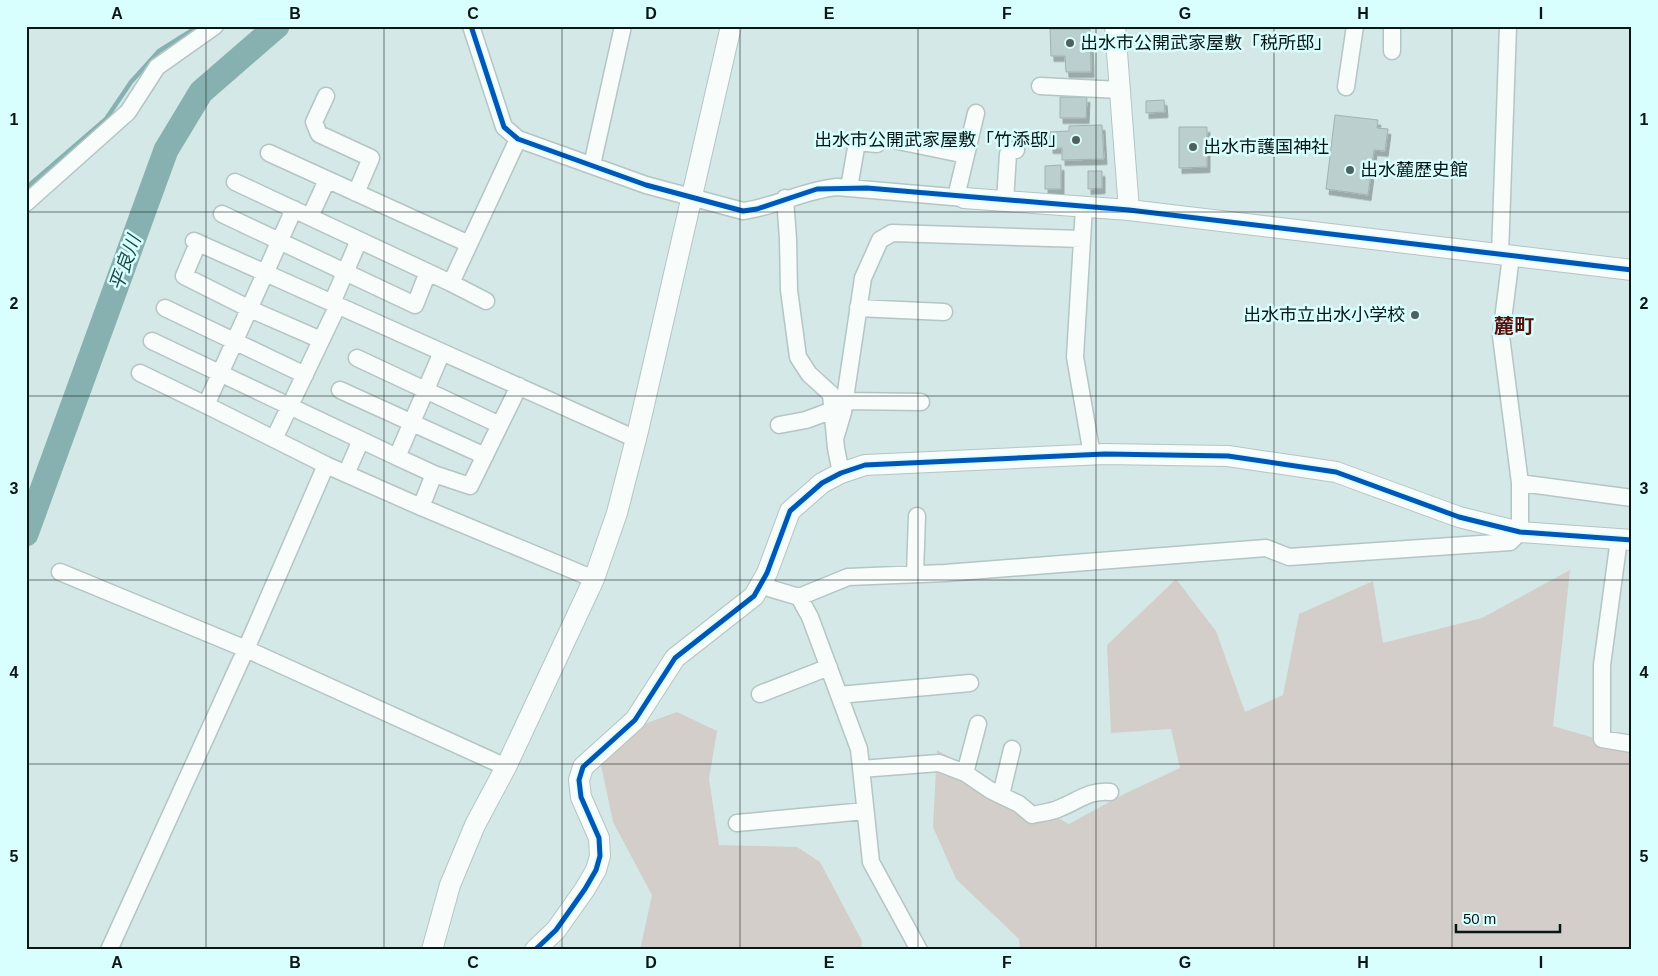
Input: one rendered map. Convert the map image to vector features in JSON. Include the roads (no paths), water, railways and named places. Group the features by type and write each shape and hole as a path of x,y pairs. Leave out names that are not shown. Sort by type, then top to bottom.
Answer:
{"street":[{"path":"26,203 128,112 157,67 215,26"},
{"path":"471,26 504,126 518,139 691,198 743,211 757,209 785,198 817,189 849,188 1129,210 1632,270"},
{"path":"592,165 623,26"},
{"path":"432,950 450,885 475,825 506,766 594,580 617,513 636,439 730,26"},
{"path":"1115,26 1129,210"},
{"path":"1346,87 1355,26"},
{"path":"1392,26 1392,51"},
{"path":"762,586 799,597 848,577 915,574 1266,548 1288,558 1510,542 1520,532 1520,483 1501,336 1506,256 1508,26"},
{"path":"1040,86 1120,90"},
{"path":"326,96 314,122 319,134 371,158 356,192"},
{"path":"960,198 966,155 976,113"},
{"path":"451,283 518,139"},
{"path":"898,141 966,155"},
{"path":"849,188 857,142 877,144"},
{"path":"1005,201 1008,154 1010,151 1016,150"},
{"path":"269,153 469,244"},
{"path":"310,217 327,180"},
{"path":"235,182 486,300"},
{"path":"785,198 789,290 798,357 809,374 831,394 839,406"},
{"path":"1084,207 1075,357 1092,454"},
{"path":"206,405 267,274 294,210"},
{"path":"222,214 416,305 428,272"},
{"path":"841,473 835,439 839,406 863,278 880,240 892,233 1082,239"},
{"path":"274,439 321,340 345,272 359,240"},
{"path":"321,340 250,309 184,276 196,242 636,439"},
{"path":"165,308 305,374"},
{"path":"858,308 944,312"},
{"path":"152,341 434,474 470,486 519,386"},
{"path":"397,457 442,352"},
{"path":"357,358 500,425"},
{"path":"140,373 326,465 420,507 594,580"},
{"path":"340,390 485,456"},
{"path":"779,425 806,420 839,406 921,402"},
{"path":"346,474 361,440"},
{"path":"535,950 556,930 579,897 596,870 600,856 599,838 581,797 579,780 583,767 635,720 675,658 754,596 762,586 790,511 822,483 841,473 864,465 1092,454 1228,456 1336,472 1459,517 1520,532 1625,540 1602,666 1602,739 1632,744"},
{"path":"109,950 246,649 326,465"},
{"path":"420,507 434,474"},
{"path":"1520,483 1632,498"},
{"path":"915,574 918,516"},
{"path":"60,572 246,649 506,766"},
{"path":"799,597 810,617 859,749 871,862 919,950"},
{"path":"760,694 829,667"},
{"path":"839,695 970,683"},
{"path":"966,773 978,724"},
{"path":"1001,795 1012,749"},
{"path":"861,769 939,763 966,773 1019,804 1032,815 1060,809 1080,797 1099,791 1110,792"},
{"path":"737,823 865,810"}],"waterway":[{"path":"26,188 106,119 131,82 159,51 199,26"},
{"name":"平良川","path":"26,534 166,150 201,92 277,26"}],"place":[{"name":"出水市公開武家屋敷「税所邸」","path":"1070,43"},
{"name":"出水市公開武家屋敷「竹添邸」","path":"1076,140"},
{"name":"出水市護国神社","path":"1193,147"},
{"name":"出水麓歴史館","path":"1350,170"},
{"name":"出水市立出水小学校","path":"1415,315"}],"district":[{"name":"麓町","path":"1514,326"}]}
